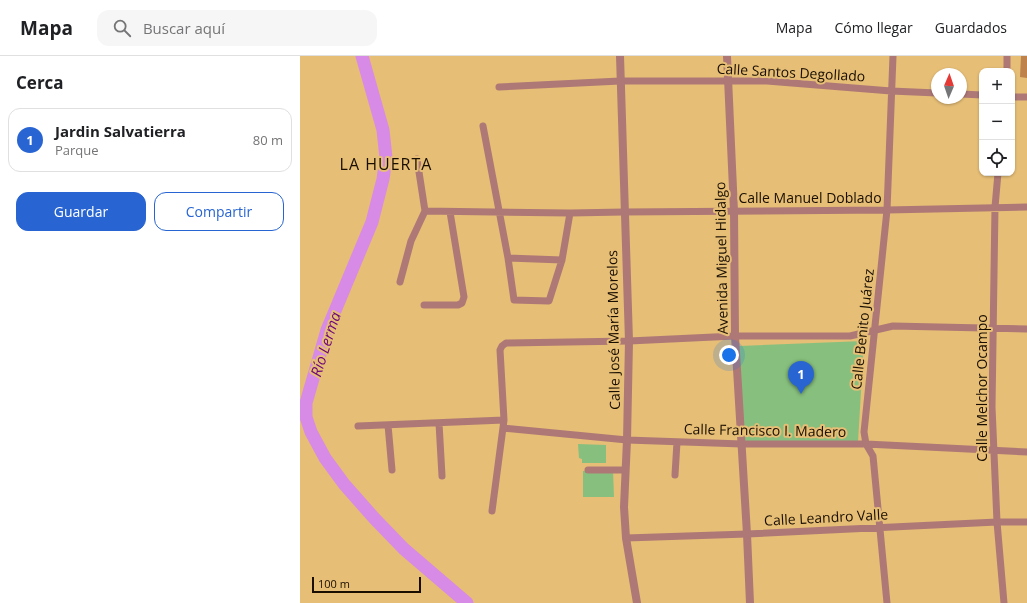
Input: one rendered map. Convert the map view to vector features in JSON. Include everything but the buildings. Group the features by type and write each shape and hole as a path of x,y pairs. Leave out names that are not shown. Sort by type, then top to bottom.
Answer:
{"street":[{"name":"Calle José María Morelos","path":"620,56 629,341 624,508 626,538 637,603"},
{"name":"Avenida Miguel Hidalgo","path":"727,56 734,211 735,336 750,603"},
{"name":"Calle Benito Juárez","path":"887,603 873,456 866,444 864,432 888,210 893,56"},
{"path":"1006,68 1007,56"},
{"name":"Calle Santos Degollado","path":"499,87 620,81 768,81 931,93"},
{"path":"967,94 979,95"},
{"path":"1015,97 1027,97"},
{"path":"483,126 500,213 514,300 549,301 562,260 570,213"},
{"path":"400,282 411,242 425,211 417,159"},
{"name":"Calle Melchor Ocampo","path":"998,176 995,207 992,407 997,522 1004,603"},
{"name":"Calle Manuel Doblado","path":"425,211 570,213 1027,207"},
{"path":"424,306 458,305 462,303 464,297 450,212"},
{"path":"508,258 562,260"},
{"path":"492,511 504,420 500,350 502,346 506,344 629,341 735,336 850,336 893,326 1027,329"},
{"path":"358,426 504,420"},
{"path":"440,423 442,476"},
{"path":"388,425 392,470"},
{"name":"Calle Francisco I. Madero","path":"503,428 627,440 742,444 866,444 1027,452"},
{"path":"676,475 677,442"},
{"path":"588,470 625,470"},
{"name":"Calle Leandro Valle","path":"626,538 1027,522"}],"green space":[{"path":"864,341 858,442 744,442 739,346"},
{"path":"578,444 606,445 606,463 582,463 582,459 579,458"},
{"path":"613,470 614,497 583,497 583,471"}],"waterway":[{"name":"Río Lerma","path":"362,56 383,130 386,158 383,179 372,222 327,330 306,403 306,417 311,432 325,458 344,484 404,549 467,603"}],"place":[{"name":"Jardin Salvatierra","path":"801,394"}],"district":[{"name":"LA HUERTA","path":"386,164"}]}
